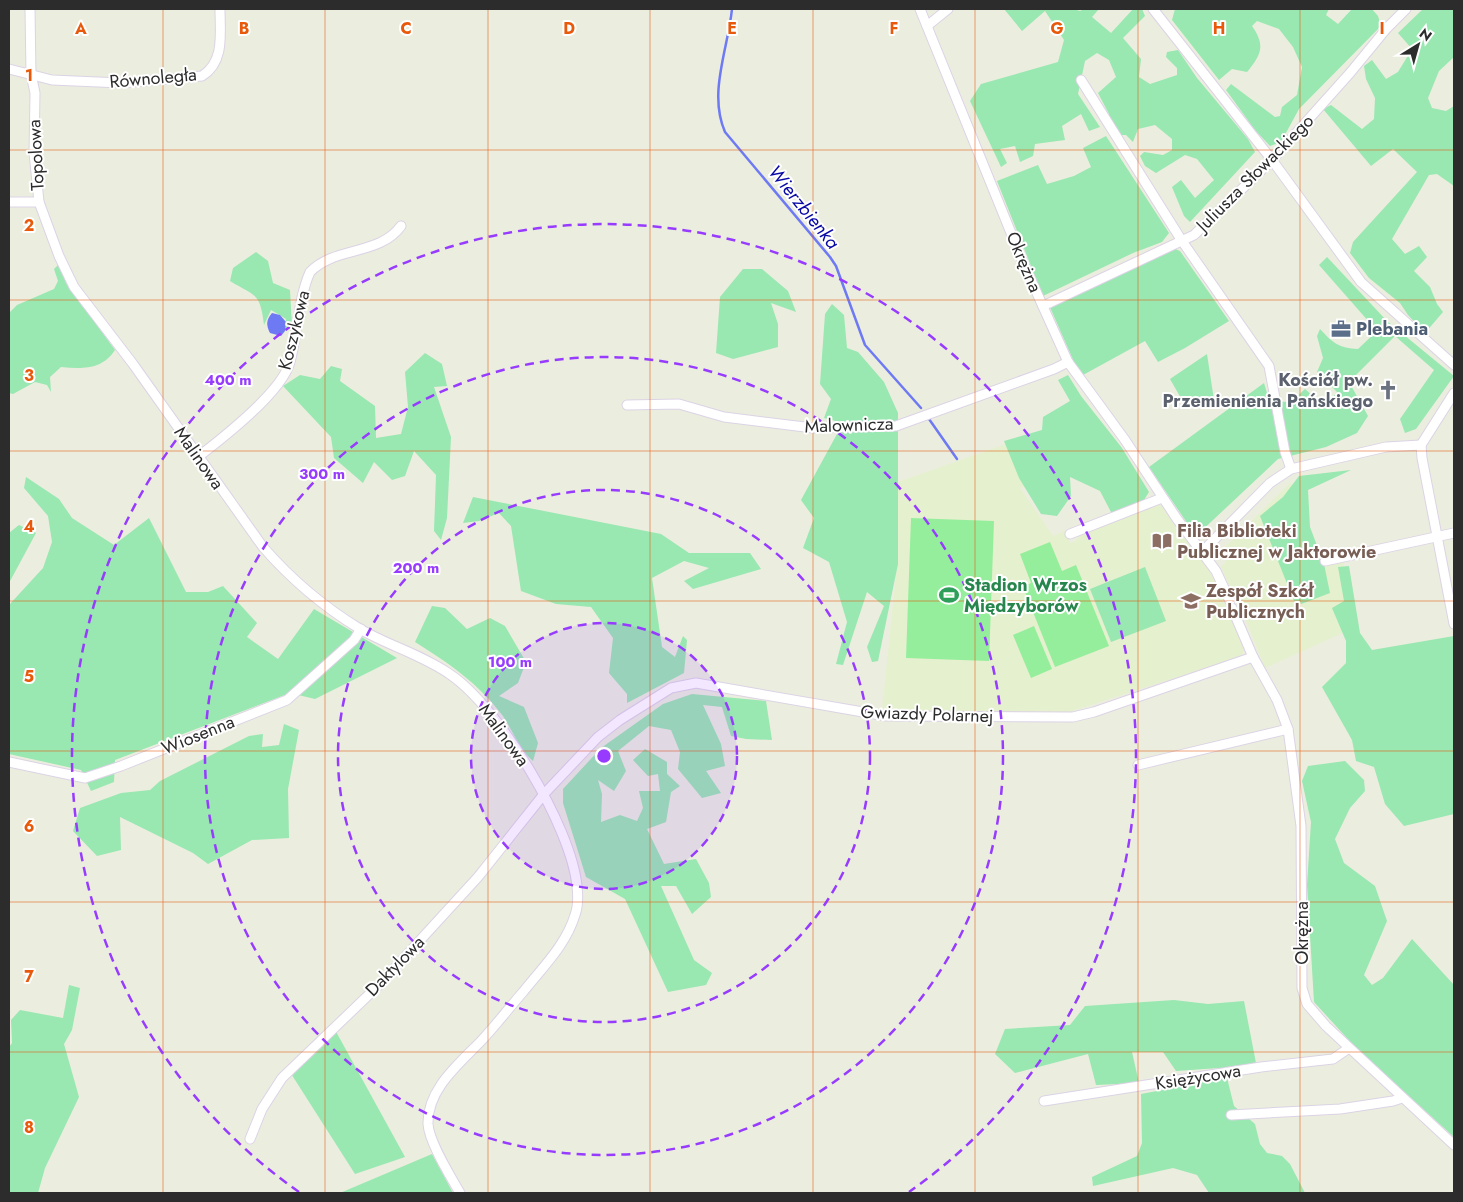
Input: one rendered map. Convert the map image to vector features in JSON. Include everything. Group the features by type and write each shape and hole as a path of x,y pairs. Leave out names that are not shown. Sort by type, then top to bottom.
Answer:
{"street":[{"name":"Topolowa","path":"30,9 31,74 35,92 34,153 39,202 74,287 133,364"},
{"name":"Równoległa","path":"9,69 52,80 121,83 202,76 217,63 220,9"},
{"name":"Okrężna","path":"920,9 1022,260 1068,362 1126,440 1162,498 1216,571 1252,657 1276,700 1288,729 1301,826 1302,988 1307,1004 1349,1048 1454,1145"},
{"path":"927,26 948,9"},
{"path":"1153,9 1272,160 1362,282 1454,365"},
{"name":"Juliusza Słowackiego","path":"1043,306 1194,235 1272,160 1406,9"},
{"path":"1081,80 1182,241 1269,366 1285,452 1291,469"},
{"path":"9,202 39,202"},
{"name":"Koszykowa","path":"198,457 265,398 286,374 310,272 327,260 390,239 401,226"},
{"name":"Malownicza","path":"627,405 681,405 724,417 813,428 896,426 1054,369 1068,362"},
{"name":"Malinowa","path":"133,364 263,547 284,571 361,629 429,661 465,687 496,720 544,794 562,835 577,884 576,914 558,950 440,1086 432,1106 428,1124 437,1149 460,1193"},
{"path":"1454,393 1421,445 1454,624"},
{"path":"1202,552 1270,483 1291,469 1386,447 1421,445"},
{"path":"1070,534 1162,498"},
{"path":"1324,561 1454,533"},
{"name":"Wiosenna","path":"12,762 85,778 121,766 287,700 354,640 361,629"},
{"name":"Gwiazdy Polarnej","path":"544,794 598,737 620,720 671,688 696,683 886,716 1073,717 1094,712 1252,657"},
{"path":"1138,765 1288,729"},
{"path":"9,772 12,762"},
{"name":"Daktylowa","path":"250,1139 262,1109 282,1078 394,969 478,877 544,794"},
{"name":"Księżycowa","path":"1044,1101 1261,1067 1333,1059 1349,1048"},
{"path":"1231,1114 1340,1109 1393,1102 1402,1098"}],"shaded area":[{"path":"272,313 280,315 286,322 285,331 281,336 270,333 267,325"},
{"path":"1006,444 1032,482 1020,488 1053,536 1065,531 1070,543 1076,541 1079,535 1158,504 1163,507 1211,572 1244,648 1242,656 1069,712 882,710 898,556 898,482"},
{"path":"1291,482 1309,571 1343,561 1356,627 1265,668 1236,595 1228,583 1221,566 1226,563 1221,551"}],"green space":[{"path":"1004,9 1074,9 1080,11 1084,9 1099,9 1092,17 1111,33 1133,9 1142,9 1145,16 1123,38 1141,59 1139,77 1150,84 1177,75 1177,68 1166,57 1167,52 1178,50 1197,78 1248,139 1255,152 1190,222 1184,216 1172,187 1181,180 1195,198 1214,180 1197,159 1185,155 1156,173 1145,166 1140,156 1144,152 1163,155 1172,150 1172,139 1155,125 1138,129 1133,142 1126,135 1113,135 1105,127 1109,114 1098,93 1116,77 1109,60 1097,53 1085,61 1078,94 1100,127 1089,131 1081,114 1062,126 1065,140 1035,144 1033,156 1020,162 1015,146 1000,149 1007,163 1001,167 970,101 981,84 1058,62 1064,40 1045,11 1022,31"},
{"path":"1175,9 1329,9 1326,15 1338,24 1352,9 1372,9 1378,16 1381,26 1299,109 1281,142 1270,146 1255,130 1226,90 1231,84 1275,117 1280,116 1282,107 1297,95 1302,67 1293,47 1279,29 1257,21 1252,26 1260,45 1256,60 1247,72 1232,69 1219,80 1172,20"},
{"path":"1423,9 1454,9 1454,57 1439,71 1428,98 1432,108 1446,111 1454,106 1454,186 1437,174 1429,175 1392,239 1405,254 1419,246 1427,257 1414,271 1430,287 1437,304 1443,312 1425,333 1408,315 1400,303 1369,278 1350,253 1353,242 1417,172 1393,149 1371,166 1323,109 1331,105 1362,129 1374,119 1375,98 1366,79 1364,66 1372,60 1386,79 1398,72 1412,49 1398,33"},
{"path":"1106,136 1169,233 1162,242 1133,253 1043,296 997,181 1038,165 1047,184 1074,176 1091,167 1083,148"},
{"path":"1175,249 1180,251 1229,321 1158,362 1145,341 1083,375 1074,362 1049,305"},
{"path":"256,252 268,261 273,283 290,290 292,327 285,331 286,319 271,310 264,325 261,306 255,297 230,281 233,268"},
{"path":"1327,257 1387,321 1454,376 1416,429 1405,433 1400,419 1434,370 1395,336 1349,382 1368,416 1357,433 1326,447 1278,459 1196,536 1149,467 1264,383 1267,401 1291,402 1305,389 1325,407 1337,392 1317,372 1323,358 1317,336 1320,329 1337,344 1358,349 1377,331 1319,265"},
{"path":"59,264 66,283 115,350 110,357 98,365 84,368 61,367 50,377 51,392 47,385 35,382 13,394 9,393 9,313 17,305 54,289 58,281 54,269"},
{"path":"743,269 762,269 788,291 796,312 771,303 778,324 778,347 733,359 716,353 720,297"},
{"path":"832,304 844,315 847,348 858,352 884,382 898,413 898,564 878,661 872,662 867,647 884,606 867,592 843,665 836,664 847,622 829,562 803,548 814,518 801,500 843,423 824,418 831,399 820,384 825,314"},
{"path":"425,353 442,364 447,386 434,387 451,437 447,518 441,540 434,531 436,475 414,451 405,476 392,480 374,462 363,483 334,458 331,437 283,386 300,375 320,379 331,366 342,369 340,381 375,406 376,438 401,434 408,407 405,372"},
{"path":"1207,354 1214,400 1182,400 1170,379"},
{"path":"1068,375 1081,396 1122,448 1149,492 1144,500 1112,514 1100,491 1070,477 1071,496 1057,516 1041,514 1019,478 1004,441 1042,430 1043,417 1070,401 1058,380"},
{"path":"1351,470 1308,490 1310,527 1324,564 1330,593 1296,606 1260,516 1283,497 1299,476"},
{"path":"26,477 59,499 72,518 114,545 149,518 186,592 208,592 223,586 257,623 247,637 278,659 314,609 397,658 315,699 290,693 115,760 114,782 91,791 81,770 9,754 9,605 43,568 52,542 48,516 24,488"},
{"path":"473,497 661,534 689,553 750,553 761,569 693,589 684,581 709,568 684,561 652,578 662,647 675,657 683,636 687,640 684,673 627,703 627,694 609,673 613,638 591,607 556,604 521,591 511,526 499,513 479,521 463,523"},
{"path":"911,518 994,521 989,661 906,658"},
{"path":"19,525 36,533 9,583 9,533"},
{"path":"1050,542 1062,571 1076,565 1109,646 1055,667 1023,587 1031,583 1020,554"},
{"path":"1349,566 1360,633 1372,650 1454,636 1454,814 1404,826 1385,804 1374,767 1356,761 1352,740 1322,687 1346,663 1346,641 1332,608 1344,601 1338,567"},
{"path":"1145,567 1166,621 1111,642 1090,589"},
{"path":"432,606 445,608 467,629 490,618 505,626 526,662 518,683 499,696 524,707 538,743 533,761 520,745 494,704 474,684 415,642"},
{"path":"1034,626 1052,669 1031,678 1013,635"},
{"path":"692,694 766,701 772,740 746,739 731,736 722,707 703,705 721,744 725,766 706,771 721,793 702,798 678,769 680,752 671,730 649,726 618,751 626,771 614,791 598,780 602,794 601,822 620,815 637,821 643,808 639,791 660,791 658,774 648,776 633,760 645,749 667,762 667,774 680,786 671,792 666,822 647,829 664,864 696,859 709,883 711,897 692,914 676,886 661,886 694,960 712,973 706,985 668,992 625,899 586,877 563,803 563,789 601,748 663,704"},
{"path":"284,724 299,730 288,789 289,838 252,840 208,864 193,853 120,817 121,850 97,856 73,831 80,808 121,793 150,790 160,781 249,736 263,734 262,747 279,745"},
{"path":"1345,761 1364,780 1365,791 1350,808 1335,839 1344,863 1375,886 1387,921 1364,975 1372,985 1383,978 1412,939 1454,985 1454,1137 1357,1049 1314,1002 1307,885 1311,822 1302,781 1308,766"},
{"path":"69,985 80,988 72,1030 64,1044 79,1097 45,1168 38,1193 9,1193 9,1047 12,1043 11,1020 20,1010 63,1018"},
{"path":"1174,1000 1208,1004 1244,1001 1256,1063 1227,1067 1228,1082 1234,1106 1255,1124 1260,1144 1267,1153 1282,1156 1290,1164 1305,1193 1209,1193 1197,1175 1173,1168 1093,1186 1092,1177 1137,1156 1142,1143 1141,1094 1221,1079 1219,1068 1176,1071 1163,1052 1132,1052 1139,1083 1096,1085 1088,1054 1015,1073 995,1054 1005,1029 1070,1025 1085,1006"},
{"path":"334,1028 405,1157 355,1174 290,1072"},
{"path":"432,1154 453,1193 340,1193"}],"waterway":[{"name":"Wierzbienka","path":"732,9 721,71 718,102 725,132 830,257 836,266 865,345 921,408"},
{"name":"Wierzbienka","path":"929,419 957,459"}],"place":[{"name":"Plebania","path":"1341,329"},
{"name":"Kościół pw. Przemienienia Pańskiego","path":"1388,390"},
{"name":"Filia Biblioteki Publicznej w Jaktorowie","path":"1162,541"},
{"name":"Stadion Wrzos Międzyborów","path":"949,595"},
{"name":"Zespół Szkół Publicznych","path":"1191,601"}]}
